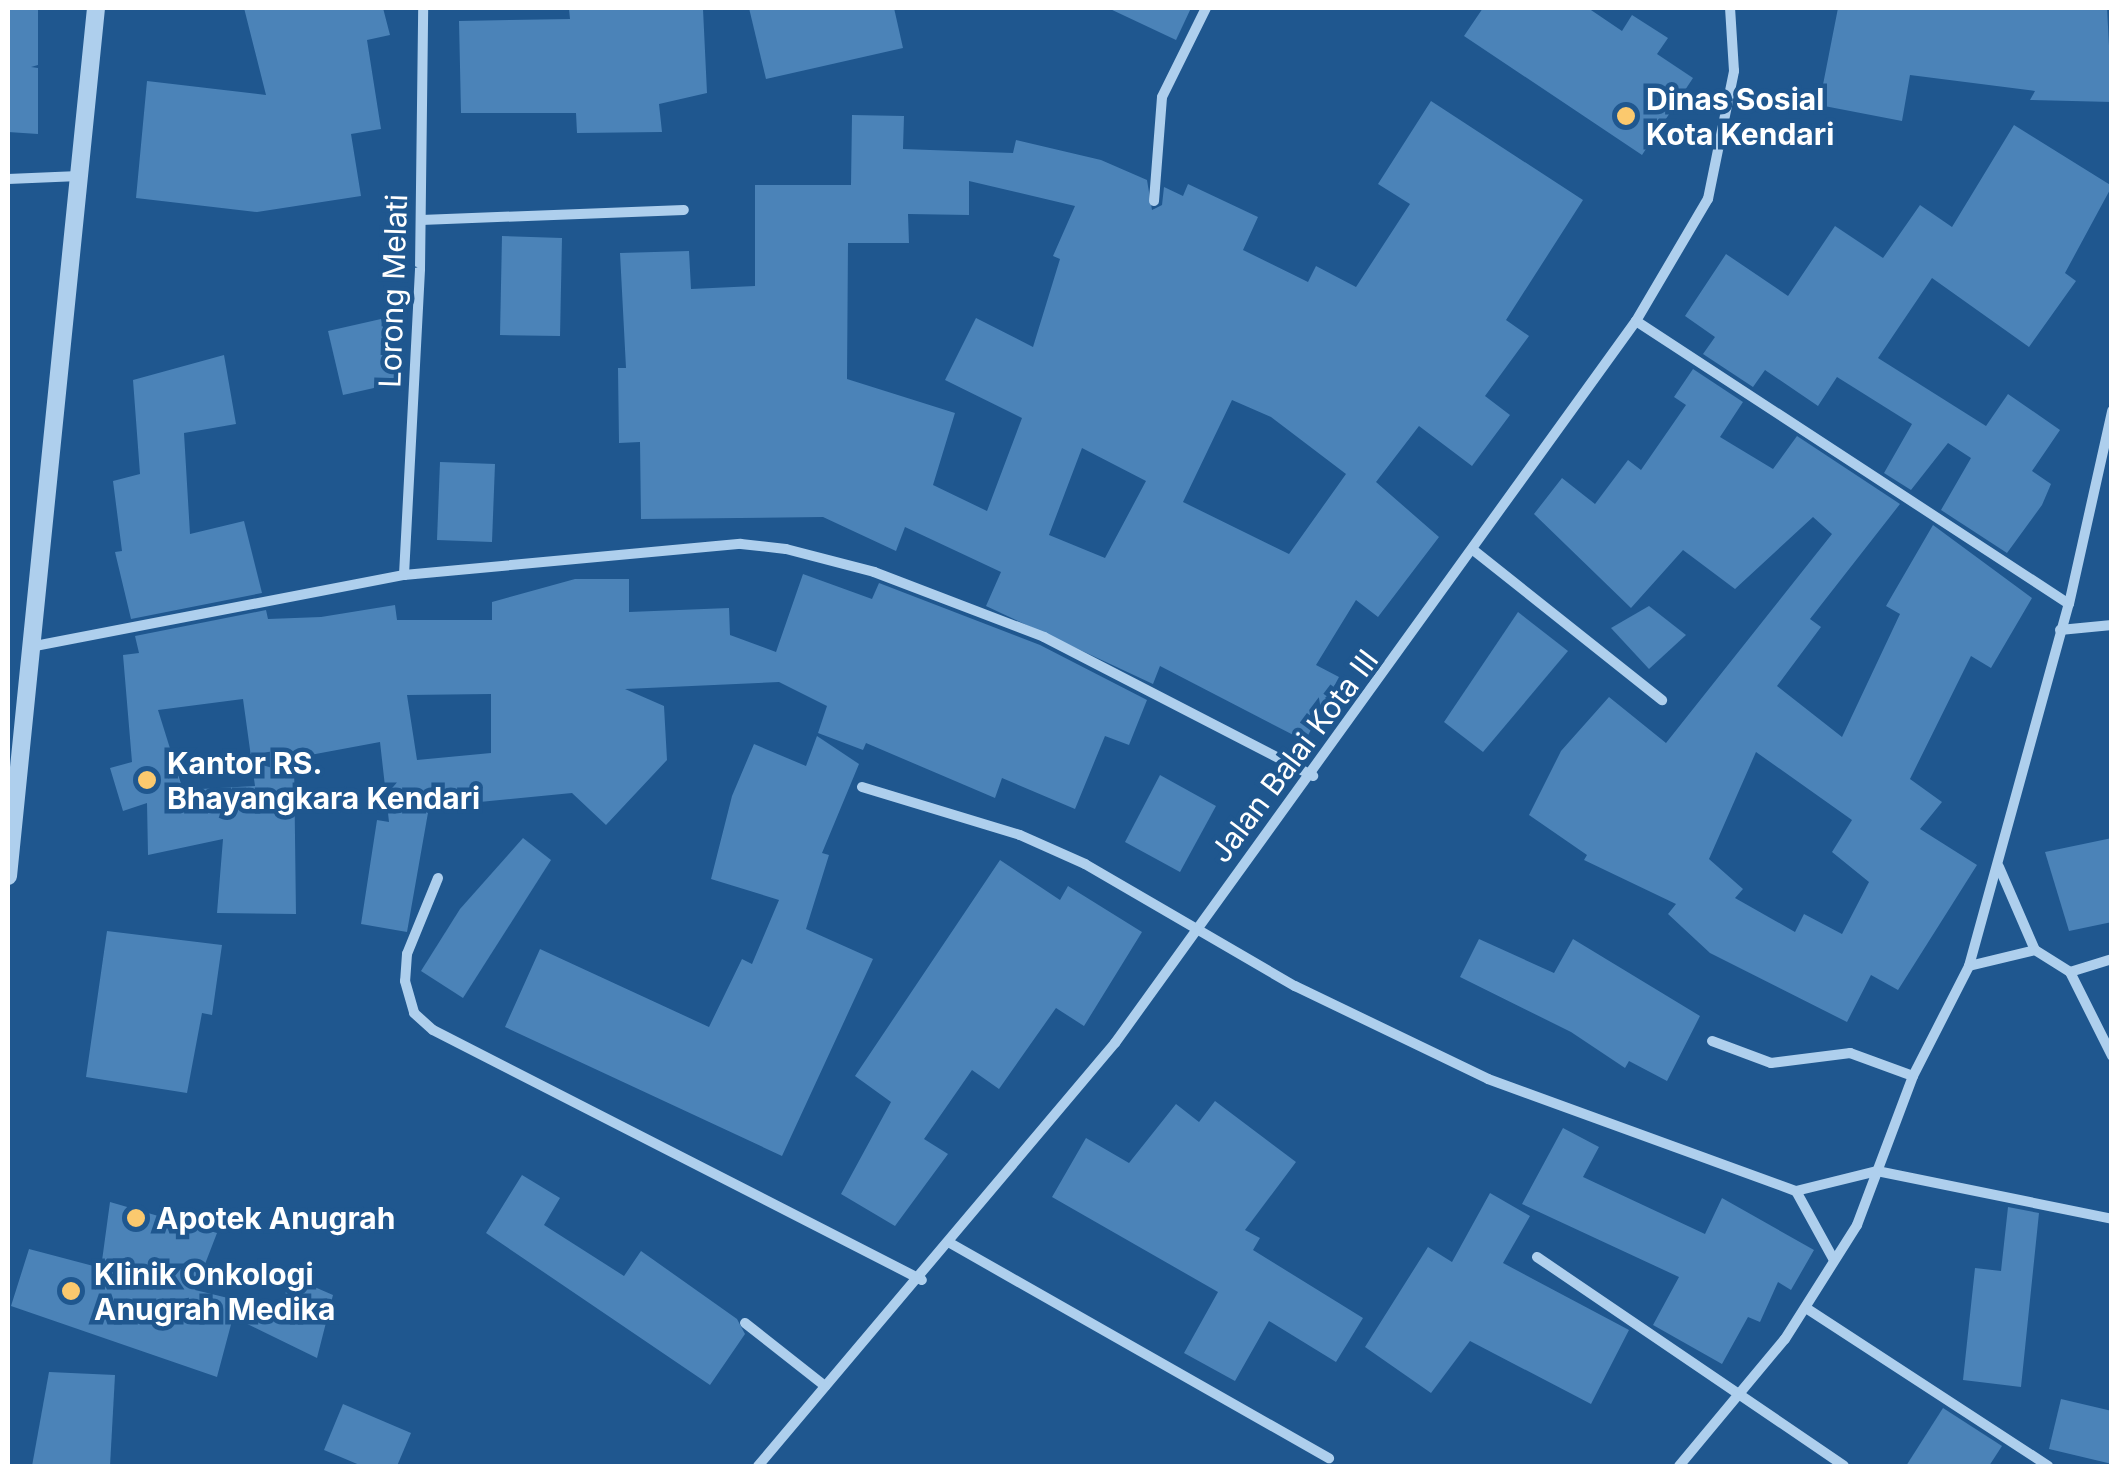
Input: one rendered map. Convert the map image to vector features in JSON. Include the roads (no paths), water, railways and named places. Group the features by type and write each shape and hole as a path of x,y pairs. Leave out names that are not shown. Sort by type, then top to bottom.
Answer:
{"street":[{"path":"8,876 35,646 96,8"},
{"name":"Lorong Melati","path":"404,576 421,220 422,8"},
{"path":"1154,201 1162,96 1206,8"},
{"name":"Jalan Balai Kota III","path":"758,1466 922,1280 1115,1043 1194,928 1312,776 1636,321 1708,199 1734,71 1730,8"},
{"path":"8,180 79,176"},
{"path":"421,220 684,210"},
{"path":"1636,321 2068,604"},
{"path":"1679,1466 1806,1308 1866,1210 1913,1076 1969,966 2068,604 2112,411"},
{"path":"35,646 404,576 741,544 811,553 1044,637 1312,776"},
{"path":"1472,549 1662,700"},
{"path":"2060,630 2112,625"},
{"path":"862,787 1020,834 1128,885 1194,928 1488,1079 1796,1191 1877,1171 2112,1218"},
{"path":"1999,867 2035,950 2070,972 2112,1056"},
{"path":"438,878 407,954 406,981 414,1013 433,1030 922,1280"},
{"path":"1969,966 2035,950"},
{"path":"2070,972 2112,958"},
{"path":"1712,1041 1771,1063 1850,1054 1913,1076"},
{"path":"1796,1191 1834,1260"},
{"path":"950,1242 1330,1458"},
{"path":"1538,1256 1735,1395 1844,1466"},
{"path":"1806,1308 2048,1466"},
{"path":"745,1323 825,1386"}],"place":[{"name":"Dinas Sosial Kota Kendari","path":"1626,116"},
{"name":"Kantor RS. Bhayangkara Kendari","path":"147,780"},
{"name":"Apotek Anugrah","path":"136,1218"},
{"name":"Klinik Onkologi Anugrah Medika","path":"71,1291"}]}
